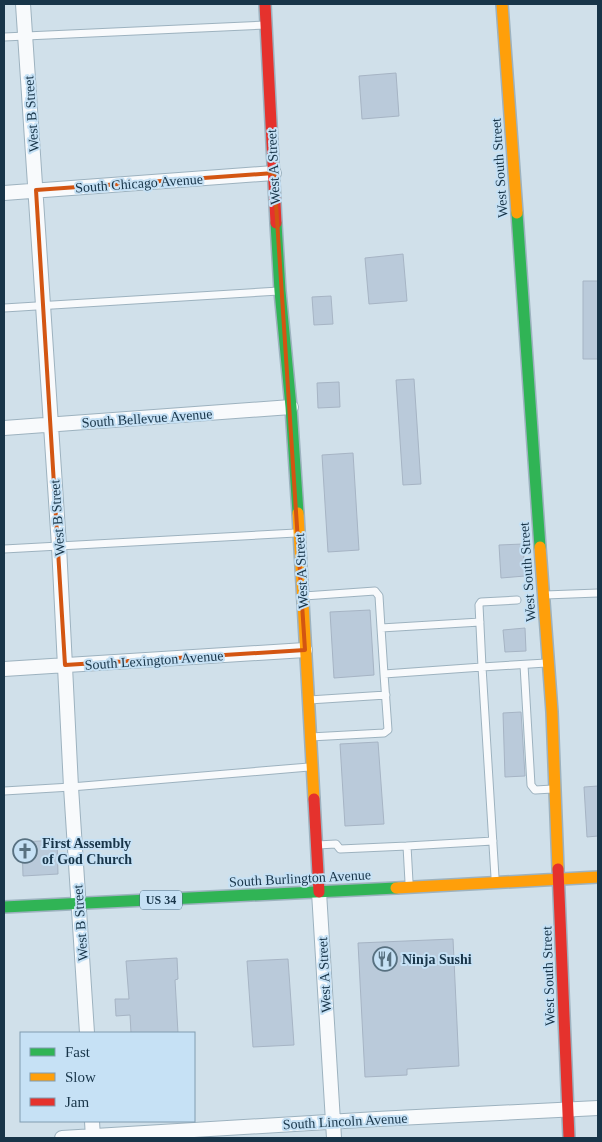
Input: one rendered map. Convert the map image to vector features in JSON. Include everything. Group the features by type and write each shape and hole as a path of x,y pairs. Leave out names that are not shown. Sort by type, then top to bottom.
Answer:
{"main road":[{"name":"West A Street","path":"264,4 280,291 291,407 299,532 319,892"},
{"name":"West South Street","path":"502,4 556,788 569,1138"},
{"name":"South Burlington Avenue","path":"4,907 598,877"}],"street":[{"name":"West B Street","path":"23,4 59,546 71,787 87,1032"},
{"name":"South Chicago Avenue","path":"4,192 274,173"},
{"name":"South Bellevue Avenue","path":"4,428 291,407"},
{"name":"South Lexington Avenue","path":"4,669 305,650"},
{"name":"West A Street","path":"319,892 334,1138"},
{"name":"South Lincoln Avenue","path":"62,1138 598,1108"},
{"path":"92,1122 93,1137"}],"lane":[{"path":"4,37 266,24"},
{"path":"4,308 280,291"},
{"path":"4,549 299,532"},
{"path":"302,596 374,591 379,596 388,730 384,733 310,737"},
{"path":"544,595 598,593"},
{"path":"496,883 479,605 481,602 517,600"},
{"path":"382,628 480,622"},
{"path":"384,674 548,663"},
{"path":"524,665 531,785 535,790 556,788"},
{"path":"308,700 386,695"},
{"path":"4,791 312,767"},
{"path":"316,845 336,844 340,849 493,841"},
{"path":"407,846 409,888"}],"highlighted area":[{"path":"274,173 305,650 65,665 36,190"}],"building":[{"path":"396,73 399,116 362,119 359,76"},
{"path":"403,254 407,301 369,304 365,258"},
{"path":"583,281 598,281 598,359 583,359"},
{"path":"331,296 333,324 314,325 312,297"},
{"path":"414,379 421,484 403,485 396,380"},
{"path":"339,382 340,407 318,408 317,383"},
{"path":"353,453 359,550 328,552 322,455"},
{"path":"523,544 525,576 501,578 499,545"},
{"path":"370,610 374,675 334,678 330,612"},
{"path":"525,628 526,651 505,652 503,630"},
{"path":"521,712 525,776 505,777 503,713"},
{"path":"378,742 384,824 345,826 340,744"},
{"path":"598,786 598,836 587,837 584,787"},
{"path":"57,840 58,874 23,876 22,842"},
{"path":"453,939 459,1066 407,1069 407,1075 365,1077 358,943"},
{"path":"177,958 178,979 175,980 178,1032 131,1032 130,1015 116,1016 115,999 129,999 126,961"},
{"path":"288,959 294,1045 253,1047 247,961"}],"traffic: fast":[{"path":"517,213 540,547"},
{"path":"276,223 298,513"},
{"path":"4,907 396,888"}],"traffic: slow":[{"path":"502,4 517,213"},
{"path":"298,513 314,799"},
{"path":"540,547 552,712 558,869"},
{"path":"396,888 598,877"}],"traffic: jam":[{"path":"265,4 276,223"},
{"path":"314,799 319,892"},
{"path":"558,869 569,1138"}],"place":[{"name":"First Assembly of God Church","path":"25,851"},
{"name":"Ninja Sushi","path":"385,959"}]}
